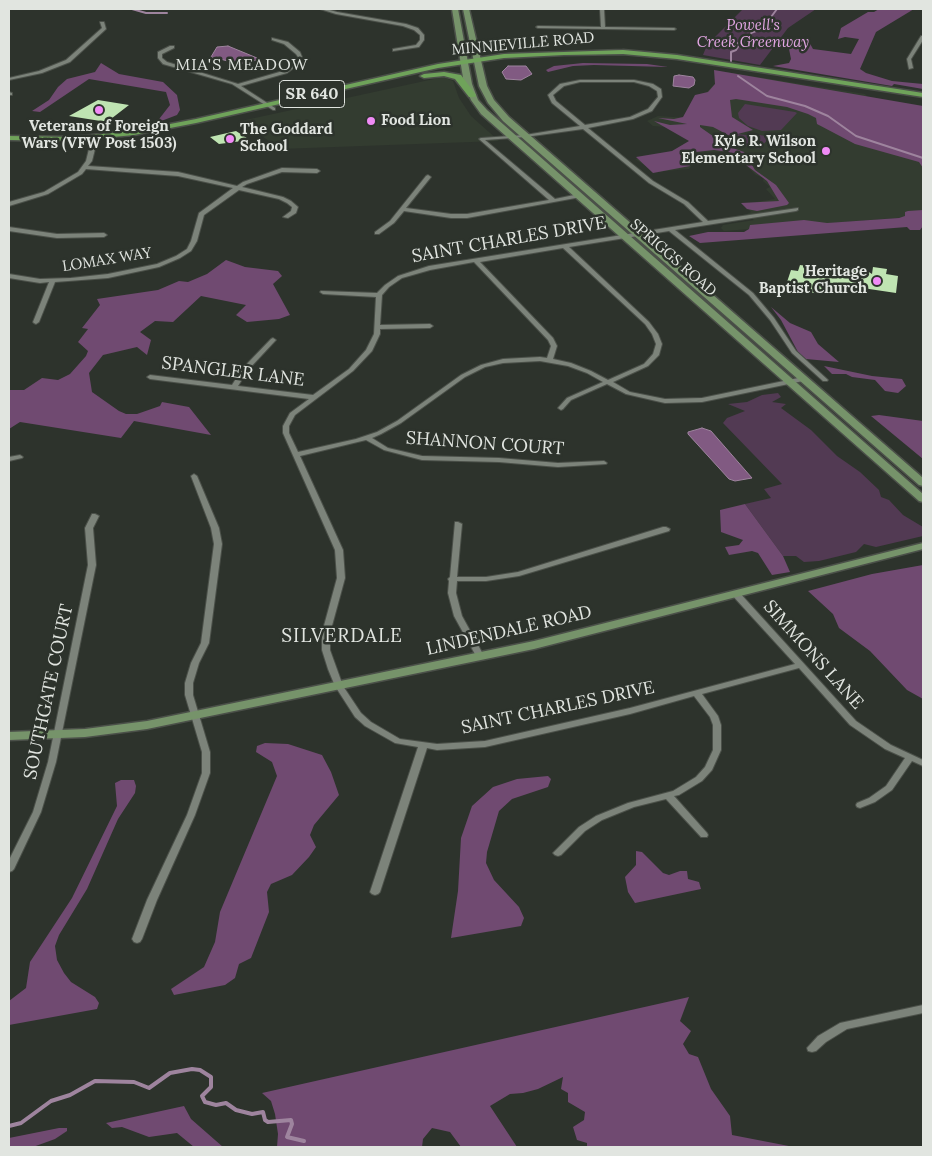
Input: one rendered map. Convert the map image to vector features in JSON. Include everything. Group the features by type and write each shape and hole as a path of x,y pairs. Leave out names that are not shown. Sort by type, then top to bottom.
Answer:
{"main road":[{"name":"SPRIGGS ROAD","path":"455,9 464,64 472,94 484,112 510,137 923,499"},
{"name":"SPRIGGS ROAD","path":"466,9 477,62 485,91 491,101 525,136 923,483"},
{"name":"MINNIEVILLE ROAD","path":"9,143 92,140 161,133 464,64 583,52 649,54 923,95"},
{"name":"MINNIEVILLE ROAD","path":"477,62 571,57 650,58 923,100"},
{"name":"MINNIEVILLE ROAD","path":"270,107 399,80 464,64"},
{"path":"399,80 438,74 455,76 461,79 472,94"},
{"name":"MINNIEVILLE ROAD","path":"9,138 92,140"},
{"name":"LINDENDALE ROAD","path":"9,736 116,730 338,686 542,643 923,546"}],"street":[{"path":"322,9 404,25 421,34 422,40 417,46 395,50"},
{"path":"602,9 603,28"},
{"path":"9,79 40,72 68,61 104,28 102,23"},
{"path":"538,27 674,28"},
{"path":"912,68 908,61 923,37"},
{"path":"238,85 285,72 298,63 300,57 298,53 286,43 274,39"},
{"path":"172,47 160,54 160,58 165,63 219,77 238,85 270,107"},
{"path":"554,201 481,139 525,136 584,127 638,116 652,107 661,92 651,84 629,81 580,80 556,88 550,95 554,102 584,127 651,182 686,203 707,223"},
{"path":"9,204 56,189 72,179 86,167 91,154 92,140"},
{"path":"86,167 162,172 237,187 289,202 294,210 286,217"},
{"name":"LOMAX WAY","path":"9,276 53,281 108,276 148,268 178,258 192,245 201,214 237,187 274,171 298,169 317,172"},
{"path":"377,233 388,226 428,177"},
{"path":"403,209 459,216 579,196"},
{"name":"SAINT CHARLES DRIVE","path":"796,209 636,234 477,262 429,268 409,274 394,281 379,295 378,327 374,342 361,360 292,414 286,426 287,436 339,550 341,578 326,633 326,650 338,686 350,705 368,724 398,741 423,746 454,747 485,744 697,694 800,665"},
{"path":"9,229 57,236 104,235"},
{"name":"SPRIGGS ROAD","path":"670,229 751,294 772,319 794,352 824,380"},
{"path":"562,408 569,399 638,369 652,360 658,350 658,339 646,323 564,246"},
{"path":"477,262 551,339 554,346 550,360"},
{"path":"36,322 53,281"},
{"path":"323,292 379,295"},
{"path":"378,327 430,326"},
{"path":"234,388 245,369 274,340"},
{"path":"296,454 367,438 395,425 457,380 483,366 516,360 550,360 580,368 606,383 640,396 675,401 716,398 803,379"},
{"name":"SPANGLER LANE","path":"150,377 312,397"},
{"name":"SHANNON COURT","path":"367,438 386,449 422,458 499,460 558,466 604,463"},
{"path":"9,460 20,457"},
{"path":"137,939 203,785 206,773 206,752 189,695 189,683 195,662 205,642 218,544 215,528 194,476"},
{"name":"SOUTHGATE COURT","path":"9,869 37,812 47,781 92,565 89,528 95,516"},
{"path":"458,524 452,579 454,605 480,656"},
{"path":"452,579 486,579 519,574 666,529"},
{"name":"SIMMONS LANE","path":"735,593 852,723 877,740 923,763"},
{"path":"558,853 582,829 598,818 631,805 669,796 699,779 709,768 717,750 718,737 714,716 697,694"},
{"path":"375,892 423,746"},
{"path":"860,805 877,798 889,788 910,758"},
{"path":"669,796 704,835"},
{"path":"812,1048 822,1039 844,1026 923,1009"}],"shaded area":[{"path":"879,9 914,9 876,32 860,69 866,73 892,81 923,84 923,89 894,84 892,86 773,66 789,63 791,59 789,49 808,40 813,49 851,54 859,39 845,37 838,39 841,28 868,12 874,12"},
{"path":"228,46 257,58 257,60 241,64 211,57 217,47"},
{"path":"101,63 119,74 163,82 177,95 180,110 177,115 156,123 170,105 166,92 89,79 40,112 32,111 49,100 58,87 67,79 95,72"},
{"path":"583,63 647,64 668,67 594,65 573,66 548,72 546,70 554,66"},
{"path":"508,66 526,66 532,74 521,80 506,79 502,72"},
{"path":"714,70 923,106 923,168 919,162 855,144 817,124 816,118 808,114 787,107 736,99 730,100 732,117 753,130 730,136 713,127 700,125 700,127 727,146 744,152 755,170 776,185 789,203 787,205 757,211 747,209 741,203 779,201 767,181 729,152 714,150 696,152 689,161 690,166 653,173 636,157 672,151 689,141 654,121 670,125 687,124 658,118 674,119 683,117 695,95 708,92 715,84"},
{"name":"Kyle R. Wilson Elementary School","path":"726,72 865,94 923,155 923,216 724,231 721,228 723,225 754,220 747,214 751,212 743,204 775,199 766,189 770,187 763,181 764,178 756,175 731,151 701,154 689,169 655,172 635,159 676,152 694,140 679,128 653,126 647,121 658,116 689,118 704,95"},
{"path":"674,76 693,77 695,80 694,85 689,88 673,86"},
{"path":"443,77 453,81 459,98 471,116 499,141 280,149 241,121"},
{"path":"923,210 923,226 920,230 910,230 907,227 700,243 689,236 708,232 744,232 749,229 750,225 804,220 827,223 899,218 905,216 905,212 908,211"},
{"path":"226,260 245,267 278,271 282,276 273,284 290,315 279,319 247,322 236,315 246,305 201,296 173,322 155,321 140,332 151,340 147,355 137,347 103,355 89,373 92,392 119,411 126,414 137,414 160,406 162,402 189,407 211,435 134,421 121,438 20,422 9,429 9,390 24,390 42,378 58,380 70,374 86,356 88,351 78,342 88,329 82,328 100,305 97,299 158,290 179,281 188,282 207,274"},
{"path":"771,307 790,323 811,332 818,344 839,362 806,359 798,352 781,320"},
{"path":"824,366 872,376 902,379 906,386 898,393 885,391 875,380 852,377 846,374 832,374"},
{"path":"879,415 923,421 923,459 871,416"},
{"path":"702,428 711,431 752,478 735,481 729,479 688,434 688,432"},
{"path":"745,504 783,556 790,572 772,575 758,553 752,551 729,555 725,547 739,545 743,540 721,532 720,510"},
{"path":"923,565 923,699 907,690 870,651 839,628 833,614 808,591 872,574"},
{"path":"265,743 288,744 322,755 331,772 339,795 314,825 310,835 316,847 309,857 292,875 271,884 267,892 269,912 251,958 239,964 235,978 225,985 174,995 171,989 204,967 215,942 220,912 277,776 272,762 256,752 257,746"},
{"path":"548,776 551,779 548,787 512,799 499,811 487,852 486,863 494,880 519,907 524,918 521,926 451,938 458,891 461,838 472,806 493,787 517,779"},
{"path":"121,780 134,780 136,786 135,793 118,819 87,889 59,935 55,946 57,960 64,973 71,982 95,997 99,1003 97,1009 9,1025 9,1001 26,988 30,962 72,898 117,806 115,783"},
{"path":"636,851 642,852 663,873 669,875 680,871 687,871 688,879 699,882 701,889 635,903 628,892 625,877 636,865"},
{"path":"689,997 680,1021 691,1031 683,1044 689,1054 698,1057 711,1089 730,1116 732,1135 794,1147 587,1147 587,1143 577,1140 573,1127 584,1120 585,1112 568,1102 568,1093 561,1089 563,1077 538,1089 510,1094 490,1106 517,1147 461,1147 450,1132 432,1128 423,1139 422,1147 277,1147 278,1134 275,1114 271,1101 262,1093"},
{"path":"184,1106 191,1119 223,1147 194,1147 177,1133 149,1137 122,1127 112,1128 106,1123"},
{"path":"67,1128 67,1131 55,1139 33,1147 9,1147 9,1138"}],"green space":[{"name":"Powell's Creek Greenway","path":"743,9 816,9 788,28 760,65 703,55 707,45"},
{"path":"745,104 797,113 781,130 762,131 748,126 739,118 738,113"},
{"path":"738,134 753,136 755,134 770,137 759,149 731,142"},
{"path":"778,393 781,397 772,402 786,404 781,408 811,430 837,456 860,472 879,490 881,497 889,500 903,515 923,527 923,536 876,547 864,544 856,552 819,561 804,562 796,556 783,556 745,504 771,498 764,489 782,484 723,423 727,418 745,411 728,404 747,402 762,395"}],"building":[{"name":"Veterans of Foreign Wars (VFW Post 1503)","path":"98,100 129,105 107,122 69,116"},
{"name":"The Goddard School","path":"236,131 250,140 219,144 210,137"},
{"path":"800,265 840,270 859,266 872,274 873,267 887,269 886,274 898,276 896,293 849,286 846,294 829,292 828,295 793,290 796,283 787,282 791,270 798,271"}],"waterway":[{"path":"74,9 88,9"},
{"path":"132,9 146,13 167,13"},
{"path":"731,61 731,52 736,50 738,47 736,45 745,37 751,36 751,33 756,31 753,28 771,17 777,9"},
{"path":"738,76 767,96 805,106 828,116 856,136 923,158"},
{"path":"9,1126 21,1123 51,1101 70,1095 95,1081 134,1082 149,1088 170,1073 192,1069 200,1070 211,1077 211,1087 202,1096 205,1102 216,1105 226,1103 236,1110 252,1114 263,1112 265,1120 268,1122 291,1120 292,1124 287,1137 304,1141"}],"place":[{"name":"Veterans of Foreign Wars (VFW Post 1503)","path":"99,110"},
{"name":"Food Lion","path":"371,121"},
{"name":"The Goddard School","path":"230,139"},
{"name":"Kyle R. Wilson Elementary School","path":"826,151"},
{"name":"Heritage Baptist Church","path":"877,281"}],"district":[{"name":"MIA'S MEADOW","path":"242,65"},
{"name":"SILVERDALE","path":"342,637"}]}
